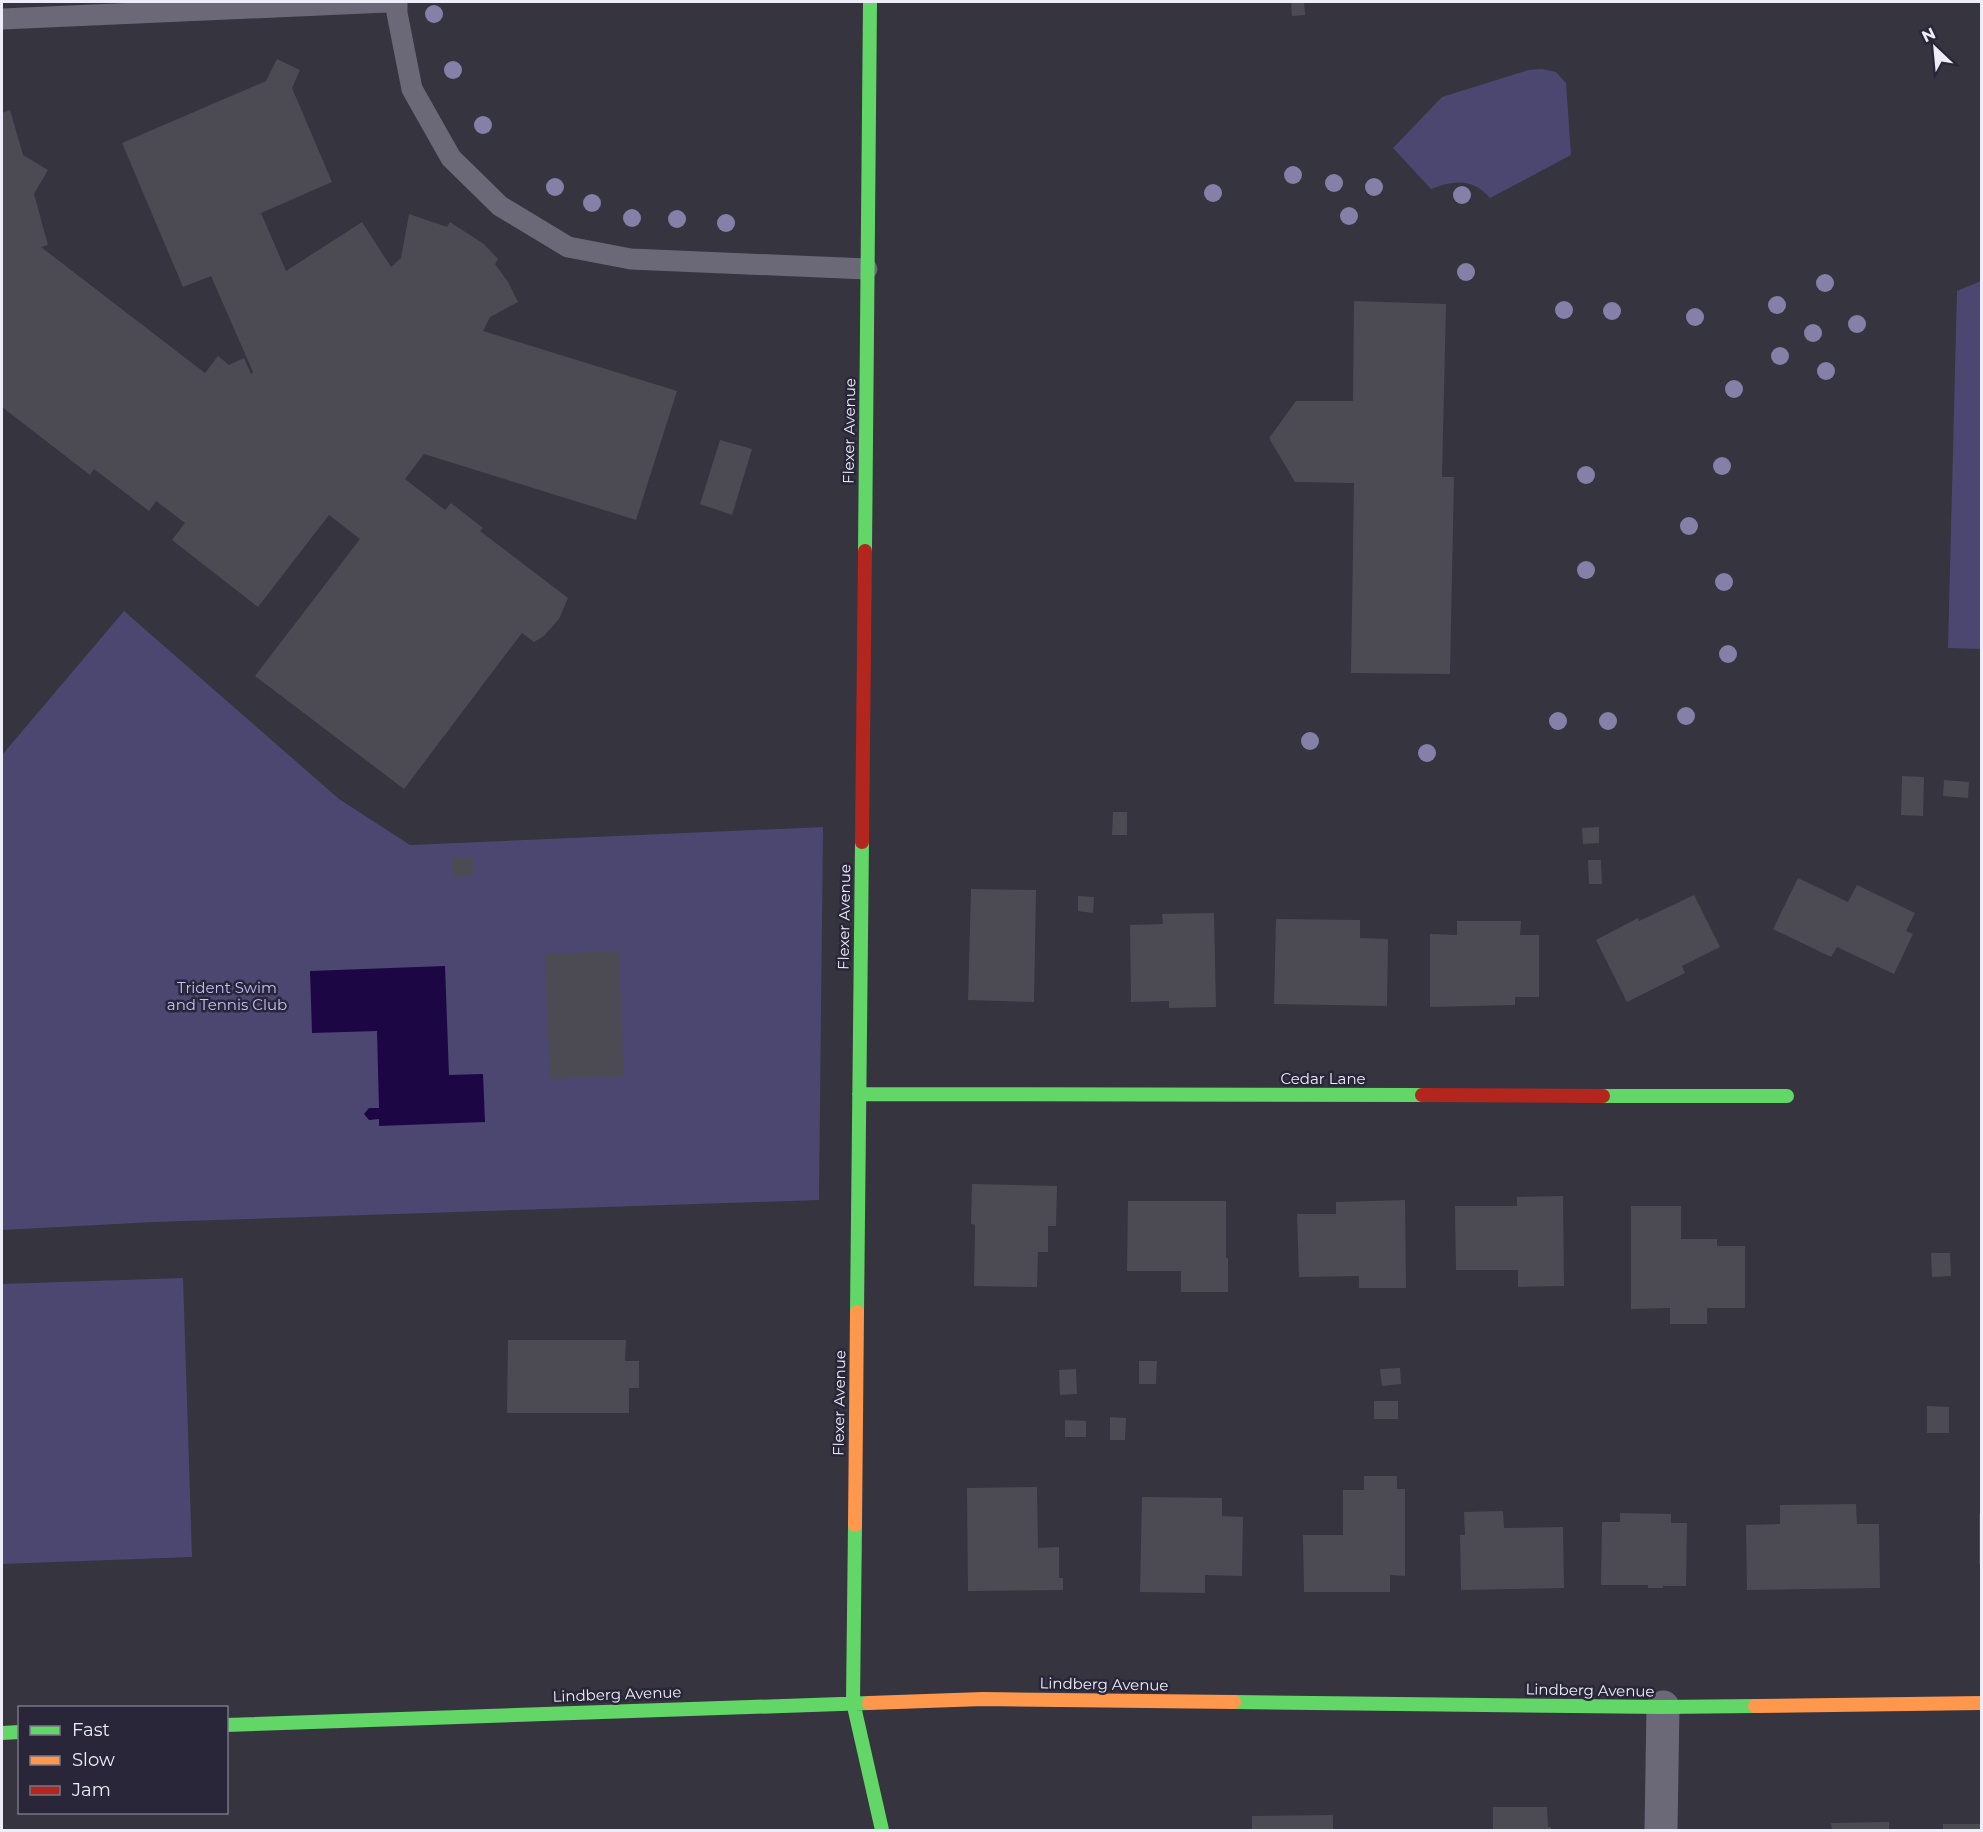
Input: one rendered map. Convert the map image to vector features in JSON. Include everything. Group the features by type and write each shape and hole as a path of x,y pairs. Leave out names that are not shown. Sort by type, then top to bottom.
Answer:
{"street":[{"name":"Flexer Avenue","path":"870,2 853,1702 882,1830"},
{"name":"Cedar Lane","path":"859,1094 1787,1096"},
{"name":"Lindberg Avenue","path":"228,1725 983,1699 1663,1707 1982,1703"},
{"path":"1661,1830 1663,1707"},
{"path":"2,1733 18,1732"}],"lane":[{"path":"2,19 387,2"},
{"path":"398,2 397,13 412,89 451,158 500,206 568,247 631,259 867,269"}],"green space":[{"path":"1542,69 1556,72 1566,83 1571,155 1490,198 1483,191 1469,184 1447,184 1431,189 1393,148 1442,97 1528,70"},
{"path":"1981,281 1981,649 1948,648 1957,291"},
{"name":"Trident Swim and Tennis Club","path":"124,611 339,799 410,845 823,827 819,1200 154,1222 2,1230 2,755"},
{"path":"183,1278 192,1557 2,1564 2,1284"}],"shaded area":[{"path":"445,966 449,1075 483,1074 485,1122 379,1126 379,1119 369,1120 364,1114 369,1108 379,1108 377,1031 312,1033 310,971"}],"building":[{"path":"1304,2 1305,15 1292,16 1291,3"},
{"path":"277,59 300,70 292,88 332,182 261,213 286,271 362,222 391,267 401,258 409,214 447,227 450,222 484,244 498,259 495,264 508,282 518,302 490,317 483,331 677,391 636,520 424,454 405,479 445,510 451,503 483,528 480,531 568,598 559,619 544,636 534,642 522,633 404,789 255,676 360,539 329,515 258,607 172,540 185,523 156,501 149,511 94,469 90,475 2,407 2,113 10,110 23,155 48,170 34,194 48,245 41,247 205,373 218,356 229,365 244,358 251,374 253,372 211,276 183,287 122,143 266,81"},
{"path":"1354,301 1446,304 1442,477 1454,477 1450,674 1351,673 1354,483 1295,482 1269,438 1296,401 1353,401"},
{"path":"720,440 752,449 732,515 700,504"},
{"path":"1902,776 1924,777 1923,816 1901,815"},
{"path":"1944,780 1969,782 1968,798 1943,796"},
{"path":"1113,812 1127,812 1127,835 1112,835"},
{"path":"1599,827 1599,843 1583,844 1582,828"},
{"path":"452,858 473,858 473,876 453,877"},
{"path":"1588,860 1601,860 1602,884 1589,884"},
{"path":"1798,878 1848,902 1857,885 1915,913 1906,931 1913,934 1894,974 1837,947 1831,957 1773,929"},
{"path":"971,889 1036,890 1034,1002 968,1000"},
{"path":"1694,895 1720,947 1682,966 1685,973 1627,1002 1596,940 1638,918 1639,921"},
{"path":"1078,896 1094,897 1093,913 1078,911"},
{"path":"1214,913 1216,1007 1169,1008 1169,1001 1131,1002 1130,925 1163,924 1162,914"},
{"path":"1276,919 1360,920 1360,938 1388,939 1387,1006 1274,1004"},
{"path":"1457,921 1521,921 1520,935 1539,935 1539,997 1515,997 1515,1005 1430,1007 1430,934 1457,935"},
{"path":"619,951 624,1076 550,1079 545,954"},
{"path":"972,1184 1057,1186 1056,1226 1048,1226 1048,1252 1038,1252 1037,1287 974,1286 975,1225 971,1224"},
{"path":"1563,1196 1564,1286 1518,1287 1518,1270 1456,1270 1455,1206 1517,1206 1517,1197"},
{"path":"1405,1200 1406,1288 1359,1288 1359,1276 1299,1277 1297,1214 1336,1214 1336,1202"},
{"path":"1128,1201 1226,1201 1228,1292 1181,1292 1181,1271 1127,1271"},
{"path":"1631,1206 1681,1206 1681,1239 1717,1239 1717,1246 1745,1246 1745,1308 1707,1308 1707,1324 1670,1324 1670,1308 1631,1309"},
{"path":"1931,1253 1950,1253 1951,1276 1932,1277"},
{"path":"508,1340 626,1340 625,1361 639,1361 639,1388 629,1388 629,1413 507,1413"},
{"path":"1139,1361 1157,1361 1156,1384 1139,1384"},
{"path":"1400,1368 1401,1384 1382,1386 1380,1369"},
{"path":"1076,1369 1077,1394 1060,1395 1059,1370"},
{"path":"1374,1401 1398,1401 1398,1419 1374,1419"},
{"path":"1927,1406 1949,1407 1949,1433 1927,1433"},
{"path":"1110,1417 1126,1418 1125,1440 1110,1440"},
{"path":"1065,1420 1086,1421 1086,1437 1065,1437"},
{"path":"1364,1476 1397,1476 1397,1489 1405,1489 1405,1576 1390,1575 1390,1592 1304,1592 1303,1535 1343,1535 1343,1490 1364,1490"},
{"path":"1037,1487 1038,1548 1059,1547 1059,1578 1063,1578 1063,1590 968,1591 967,1488"},
{"path":"1142,1497 1222,1498 1222,1516 1243,1517 1242,1576 1205,1575 1205,1593 1140,1592"},
{"path":"1856,1504 1857,1524 1879,1524 1880,1588 1747,1590 1746,1525 1780,1524 1780,1505"},
{"path":"1503,1511 1504,1528 1563,1527 1564,1588 1461,1590 1460,1535 1465,1535 1464,1512"},
{"path":"1620,1513 1671,1514 1671,1523 1687,1523 1686,1586 1648,1588 1648,1585 1601,1585 1602,1522 1620,1522"},
{"path":"1979,1514 1982,1514 1982,1564 1979,1564"},
{"path":"1493,1807 1547,1807 1548,1827 1551,1827 1551,1830 1493,1830"},
{"path":"1333,1815 1333,1830 1252,1830 1252,1816"},
{"path":"1889,1822 1889,1830 1832,1830 1831,1823"},
{"path":"1943,1824 1982,1824 1982,1830 1943,1830"}],"traffic: fast":[{"path":"865,551 870,2"},
{"path":"857,1312 862,842"},
{"path":"859,1094 1422,1095"},
{"path":"1603,1096 1787,1096"},
{"path":"855,1525 853,1702 882,1830"},
{"path":"1234,1702 1755,1706"},
{"path":"228,1725 869,1703"},
{"path":"2,1733 18,1732"}],"traffic: slow":[{"path":"855,1525 857,1312"},
{"path":"869,1703 983,1699 1234,1702"},
{"path":"1755,1706 1982,1703"}],"traffic: jam":[{"path":"862,842 865,551"},
{"path":"1422,1095 1603,1096"}]}
